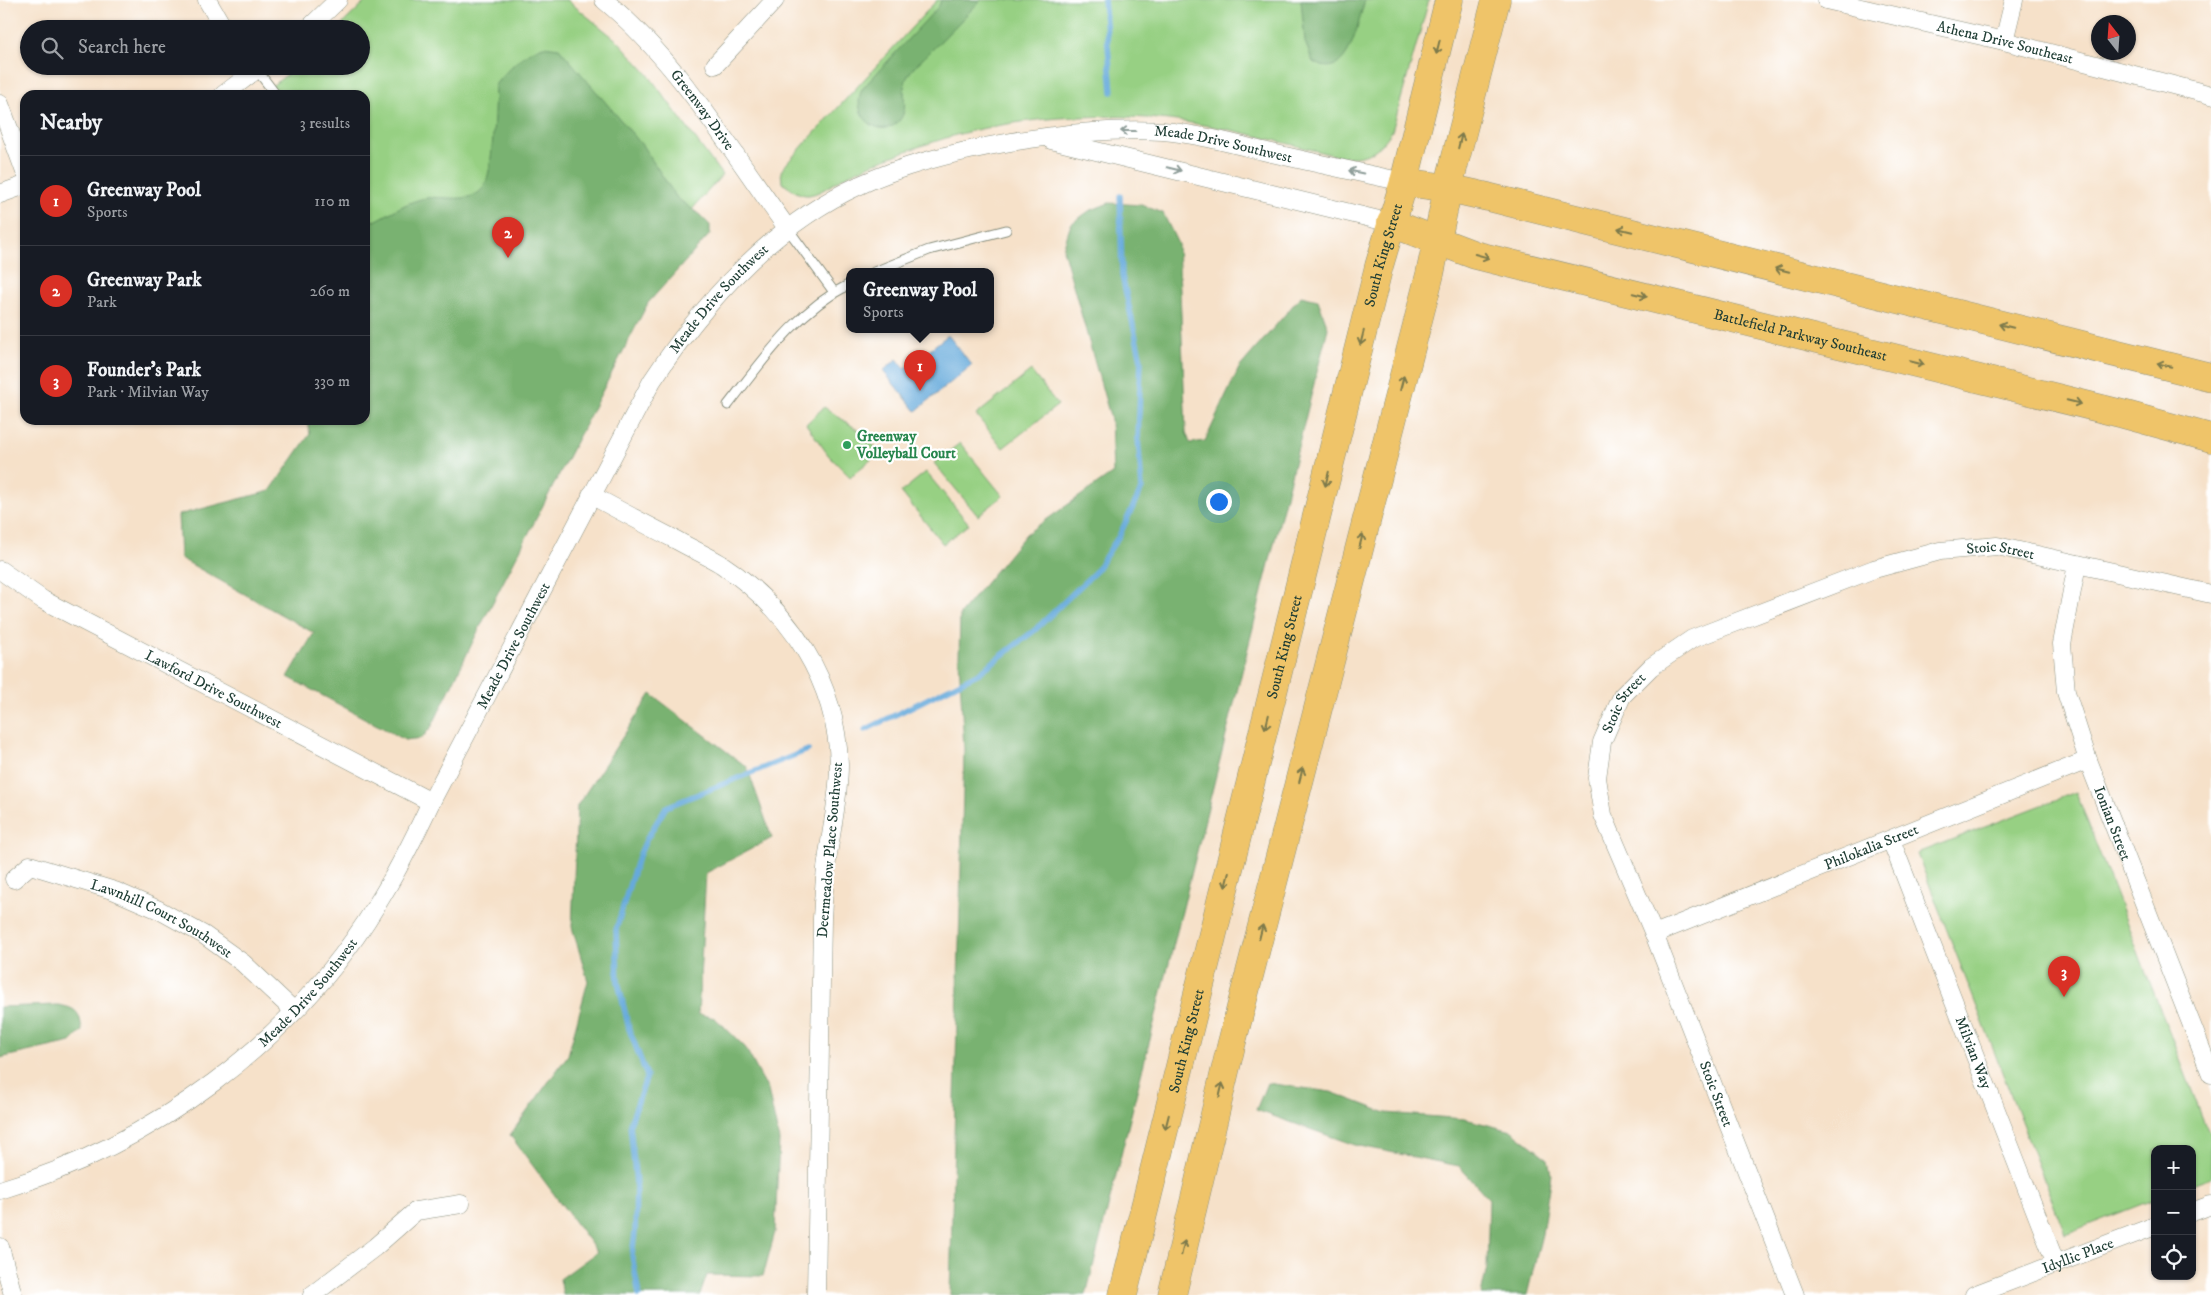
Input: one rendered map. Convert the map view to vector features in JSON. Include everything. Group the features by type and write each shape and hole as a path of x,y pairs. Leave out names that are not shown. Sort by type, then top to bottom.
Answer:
{"main road":[{"name":"South King Street","path":"1123,1295 1391,224 1404,182 1450,0"},
{"path":"1172,1295 1231,1046 1427,284 1448,188 1496,0"},
{"path":"1404,182 1448,188 2211,377"},
{"name":"Battlefield Parkway Southeast","path":"1391,224 1437,239 1475,255 2123,414 2211,438"}],"street":[{"path":"207,0 219,20"},
{"path":"317,20 338,0"},
{"name":"Greenway Drive","path":"604,0 627,19 657,50 686,86 788,229"},
{"path":"715,65 774,0"},
{"name":"Athena Drive Southeast","path":"1826,0 2004,41 2211,95"},
{"path":"2004,41 2014,0"},
{"path":"229,90 247,75"},
{"path":"0,104 20,158"},
{"name":"Meade Drive Southwest","path":"0,1190 62,1168 106,1149 157,1121 206,1088 252,1051 294,1011 342,956 376,908 405,857 431,802 652,381 681,338 714,298 788,229 859,186 904,167 952,154 1041,137 1104,131 1164,131 1194,135 1404,182"},
{"name":"Meade Drive Southwest","path":"1041,137 1391,224"},
{"path":"0,194 20,186"},
{"name":"Deermeadow Place Southwest","path":"591,495 720,564 749,584 773,607 797,636 816,668 828,697 836,733 839,766 822,918 816,1295"},
{"name":"Stoic Street","path":"1795,1295 1654,934 1603,815 1597,778 1602,742 1622,696 1650,666 1692,639 1874,569 1940,550 1997,546 2211,594"},
{"name":"Ionian Street","path":"2077,564 2062,644 2066,692 2088,760 2211,1074"},
{"name":"Lawford Drive Southwest","path":"0,570 43,600 431,802"},
{"name":"Philokalia Street","path":"1654,934 2088,760"},
{"name":"Milvian Way","path":"1890,840 2056,1264"},
{"name":"Lawnhill Court Southwest","path":"14,879 30,865 115,891 159,910 204,935 243,964 294,1011"},
{"path":"312,1295 375,1247 416,1211 461,1204"},
{"path":"2196,1210 2211,1204"},
{"name":"Idyllic Place","path":"1974,1295 2151,1228"},
{"path":"0,1247 13,1295"}],"lane":[{"path":"262,75 273,90"},
{"path":"788,229 834,292"},
{"path":"884,268 929,250 1006,230"},
{"path":"728,405 775,344 805,313 834,292 846,286"}],"green space":[{"path":"367,0 567,0 619,42 647,73 722,175 563,358 370,342 370,90 266,90 287,75 370,75 370,20 346,20"},
{"path":"937,0 1429,0 1392,131 1375,150 1362,156 1337,156 1232,130 1168,120 1138,117 1076,117 1014,123 956,135 914,148 873,164 846,176 814,194 802,194 782,183 781,171 788,162"},
{"path":"941,0 981,0 909,74 904,87 904,110 899,121 891,127 875,127 868,122 860,107 859,98 863,88 939,6"},
{"path":"1301,0 1365,0 1350,48 1335,65 1325,67 1313,62 1305,42"},
{"path":"543,46 559,48 642,145 677,198 710,225 710,234 648,303 480,627 432,726 422,738 405,740 288,677 314,633 180,558 178,515 270,491 310,434 308,425 370,425 370,220 375,221 420,199 434,197 464,198 478,193 483,188 487,180 491,155 495,85 505,73 529,53"},
{"path":"1109,203 1142,205 1163,213 1178,244 1186,432 1190,443 1205,441 1239,368 1301,296 1318,300 1328,328 1086,1295 950,1295 964,749 959,659 960,614 1026,534 1113,473 1111,420 1063,249 1071,224 1089,211"},
{"path":"1031,371 1058,405 1003,448 976,415"},
{"name":"Greenway Volleyball Court","path":"824,407 867,436 879,453 850,477 829,456 806,424"},
{"path":"960,443 1003,496 978,516 934,463"},
{"path":"926,472 969,524 943,544 901,492"},
{"path":"651,694 747,767 772,838 706,873 698,1014 715,1018 745,1047 768,1090 779,1140 775,1232 763,1276 707,1275 700,1295 563,1295 560,1279 597,1252 510,1135 568,1055 588,981 572,927 577,806"},
{"path":"2076,792 2211,1140 2211,1177 2196,1183 2196,1145 2151,1145 2151,1201 2065,1234 1917,853"},
{"path":"58,1005 69,1008 79,1015 82,1031 71,1042 0,1058 0,1007"},
{"path":"1267,1083 1331,1092 1386,1113 1465,1119 1512,1131 1548,1159 1551,1174 1542,1234 1527,1295 1481,1295 1487,1267 1489,1199 1459,1166 1355,1145 1256,1110"}],"water":[{"path":"948,335 972,365 916,411 883,371 897,359 905,369"}],"waterway":[{"path":"1104,0 1112,92"},
{"path":"865,730 979,673 1035,630 1095,572 1119,536 1142,488 1138,438 1141,360 1122,276 1120,196"},
{"path":"639,1295 632,1255 635,1233 636,1184 630,1124 647,1076 629,1029 618,982 616,930 636,863 646,840 666,807 808,750"}],"place":[{"name":"Greenway Park","path":"508,258"},
{"name":"Greenway Pool","path":"920,391"},
{"name":"Greenway Volleyball Court","path":"847,445"},
{"name":"Founder's Park","path":"2064,997"}]}
